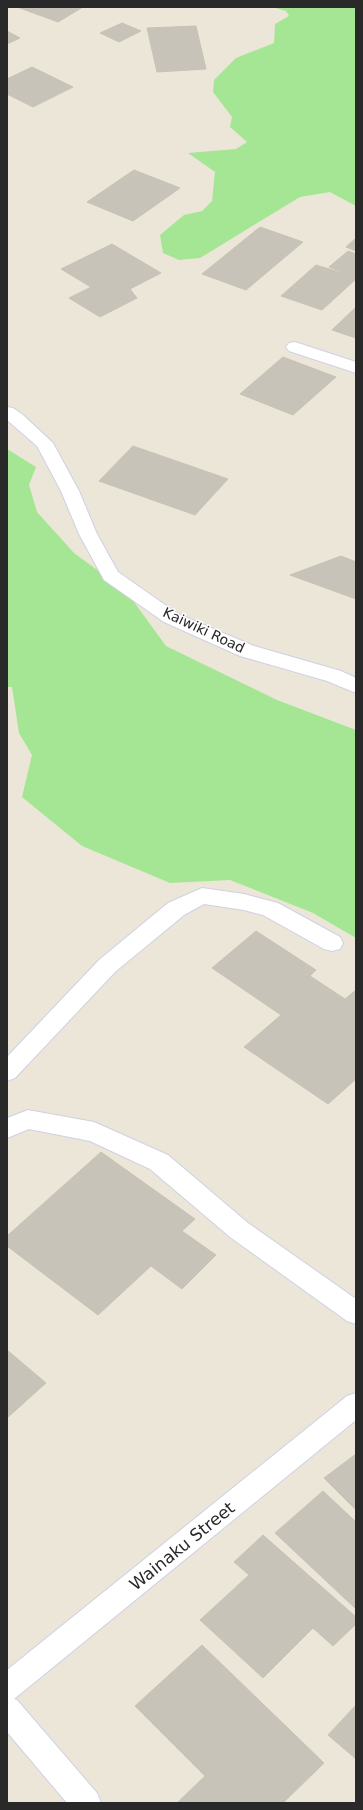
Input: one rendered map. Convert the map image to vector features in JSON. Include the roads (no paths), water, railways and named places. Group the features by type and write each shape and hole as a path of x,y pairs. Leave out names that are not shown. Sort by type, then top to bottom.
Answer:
{"street":[{"path":"295,347 356,368"},
{"name":"Kaiwiki Road","path":"7,412 44,443 70,492 88,534 111,576 178,621 247,651 334,676 356,686"},
{"path":"7,1072 108,966 176,909 202,896 244,902 270,909 332,943"},
{"path":"7,1128 28,1119 94,1132 159,1162 239,1230 356,1313"},
{"name":"Wainaku Street","path":"7,1688 356,1404"},
{"path":"7,1710 86,1803"}]}
